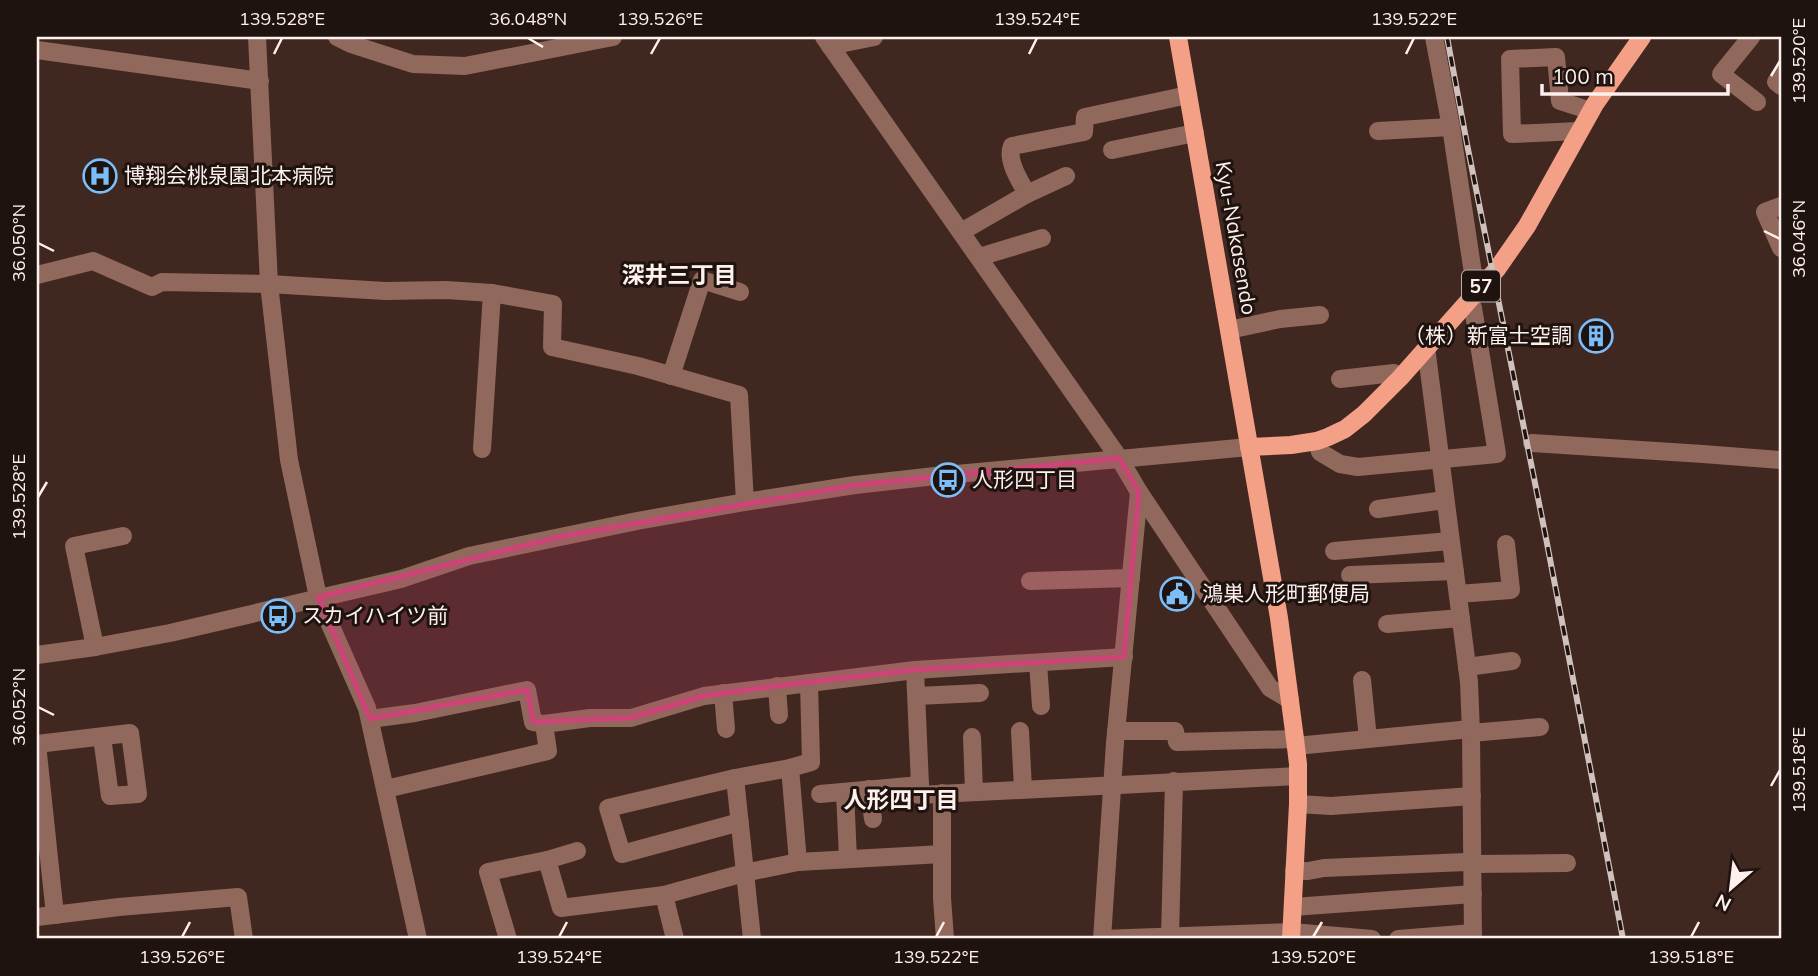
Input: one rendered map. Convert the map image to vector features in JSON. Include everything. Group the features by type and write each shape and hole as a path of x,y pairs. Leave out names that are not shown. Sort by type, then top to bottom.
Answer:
{"main road":[{"name":"Kyu-Nakasendo","path":"1178,37 1279,618 1296,743 1298,804 1292,935"},
{"name":"57","path":"1249,447 1317,441 1345,429 1400,378 1497,269 1527,226 1591,111 1642,37"}],"street":[{"path":"257,37 269,284 289,460 318,597 368,708 418,939"},
{"path":"337,37 413,64 465,66 613,37"},
{"path":"827,41 874,37"},
{"path":"1317,441 1320,452 1340,464 1358,467 1497,454 1473,308 1474,280 1451,127 1434,37"},
{"path":"1751,37 1721,74 1757,102"},
{"path":"827,41 1119,458 1270,688 1290,700"},
{"path":"37,50 260,81"},
{"path":"1579,131 1512,134 1510,59 1556,57 1560,101 1591,111"},
{"path":"1781,75 1776,82 1781,86"},
{"path":"1027,194 1013,163 1010,152 1012,146 1084,132 1085,117 1188,95"},
{"path":"1378,131 1451,127"},
{"path":"1112,150 1195,133"},
{"path":"961,232 1027,194 1066,176"},
{"path":"1781,206 1765,212 1781,248"},
{"path":"979,257 1042,238"},
{"path":"37,275 93,261 152,287 162,282 446,290 492,293 553,304 552,347 638,366 739,396 745,502"},
{"path":"671,376 702,280 740,292"},
{"path":"482,449 492,293"},
{"path":"1229,330 1280,319 1320,315"},
{"path":"1398,939 1473,936 1471,731 1467,667 1427,355 1424,351"},
{"path":"1340,379 1394,373 1400,378"},
{"path":"1532,443 1781,460"},
{"path":"37,655 170,633 401,579 469,556 636,521 745,502 869,483 1249,447"},
{"path":"1139,492 1116,731 1102,939 1292,935 1372,939"},
{"path":"1378,509 1445,500"},
{"path":"95,647 74,546 123,536"},
{"path":"1334,551 1450,541"},
{"path":"1458,594 1511,590 1506,544"},
{"path":"1350,576 1455,571"},
{"path":"1030,581 1131,579"},
{"path":"1387,624 1461,618"},
{"path":"370,719 415,713 527,690 533,722 544,724 590,718 631,718 704,695 809,682 915,670 1124,657"},
{"path":"1467,667 1512,661"},
{"path":"1038,663 1041,706"},
{"path":"915,670 919,795 1298,776"},
{"path":"1362,680 1368,739"},
{"path":"740,822 622,855 608,808 811,762 809,682"},
{"path":"777,686 779,715"},
{"path":"723,693 726,729"},
{"path":"917,696 979,693"},
{"path":"386,789 548,751 544,724"},
{"path":"1116,731 1175,731 1177,742 1296,743 1540,727"},
{"path":"1020,731 1023,789"},
{"path":"102,737 37,744 46,916 237,897 244,939"},
{"path":"972,737 974,792"},
{"path":"789,768 798,862"},
{"path":"736,778 752,939"},
{"path":"1170,936 1174,781"},
{"path":"820,794 920,785"},
{"path":"869,789 873,819"},
{"path":"845,792 848,859"},
{"path":"942,793 942,898 945,939"},
{"path":"1298,804 1331,806 1472,796"},
{"path":"508,939 488,872 577,851"},
{"path":"547,860 561,908 664,895 744,873 798,862 942,854"},
{"path":"1294,871 1325,867 1466,862 1567,863"},
{"path":"1293,908 1473,894"},
{"path":"664,895 675,939"}],"highlighted area":[{"path":"1119,458 1139,492 1124,657 915,670 777,686 704,696 631,718 533,722 527,690 370,719 318,597 563,536 855,485"}],"railway":[{"path":"1447,37 1623,939"}],"place":[{"name":"博翔会桃泉園北本病院","path":"100,176"},
{"name":"（株）新富士空調","path":"1596,336"},
{"name":"人形四丁目","path":"948,480"},
{"name":"鴻巣人形町郵便局","path":"1177,594"},
{"name":"スカイハイツ前","path":"278,616"}],"district":[{"name":"深井三丁目","path":"679,275"},
{"name":"人形四丁目","path":"901,800"}]}
